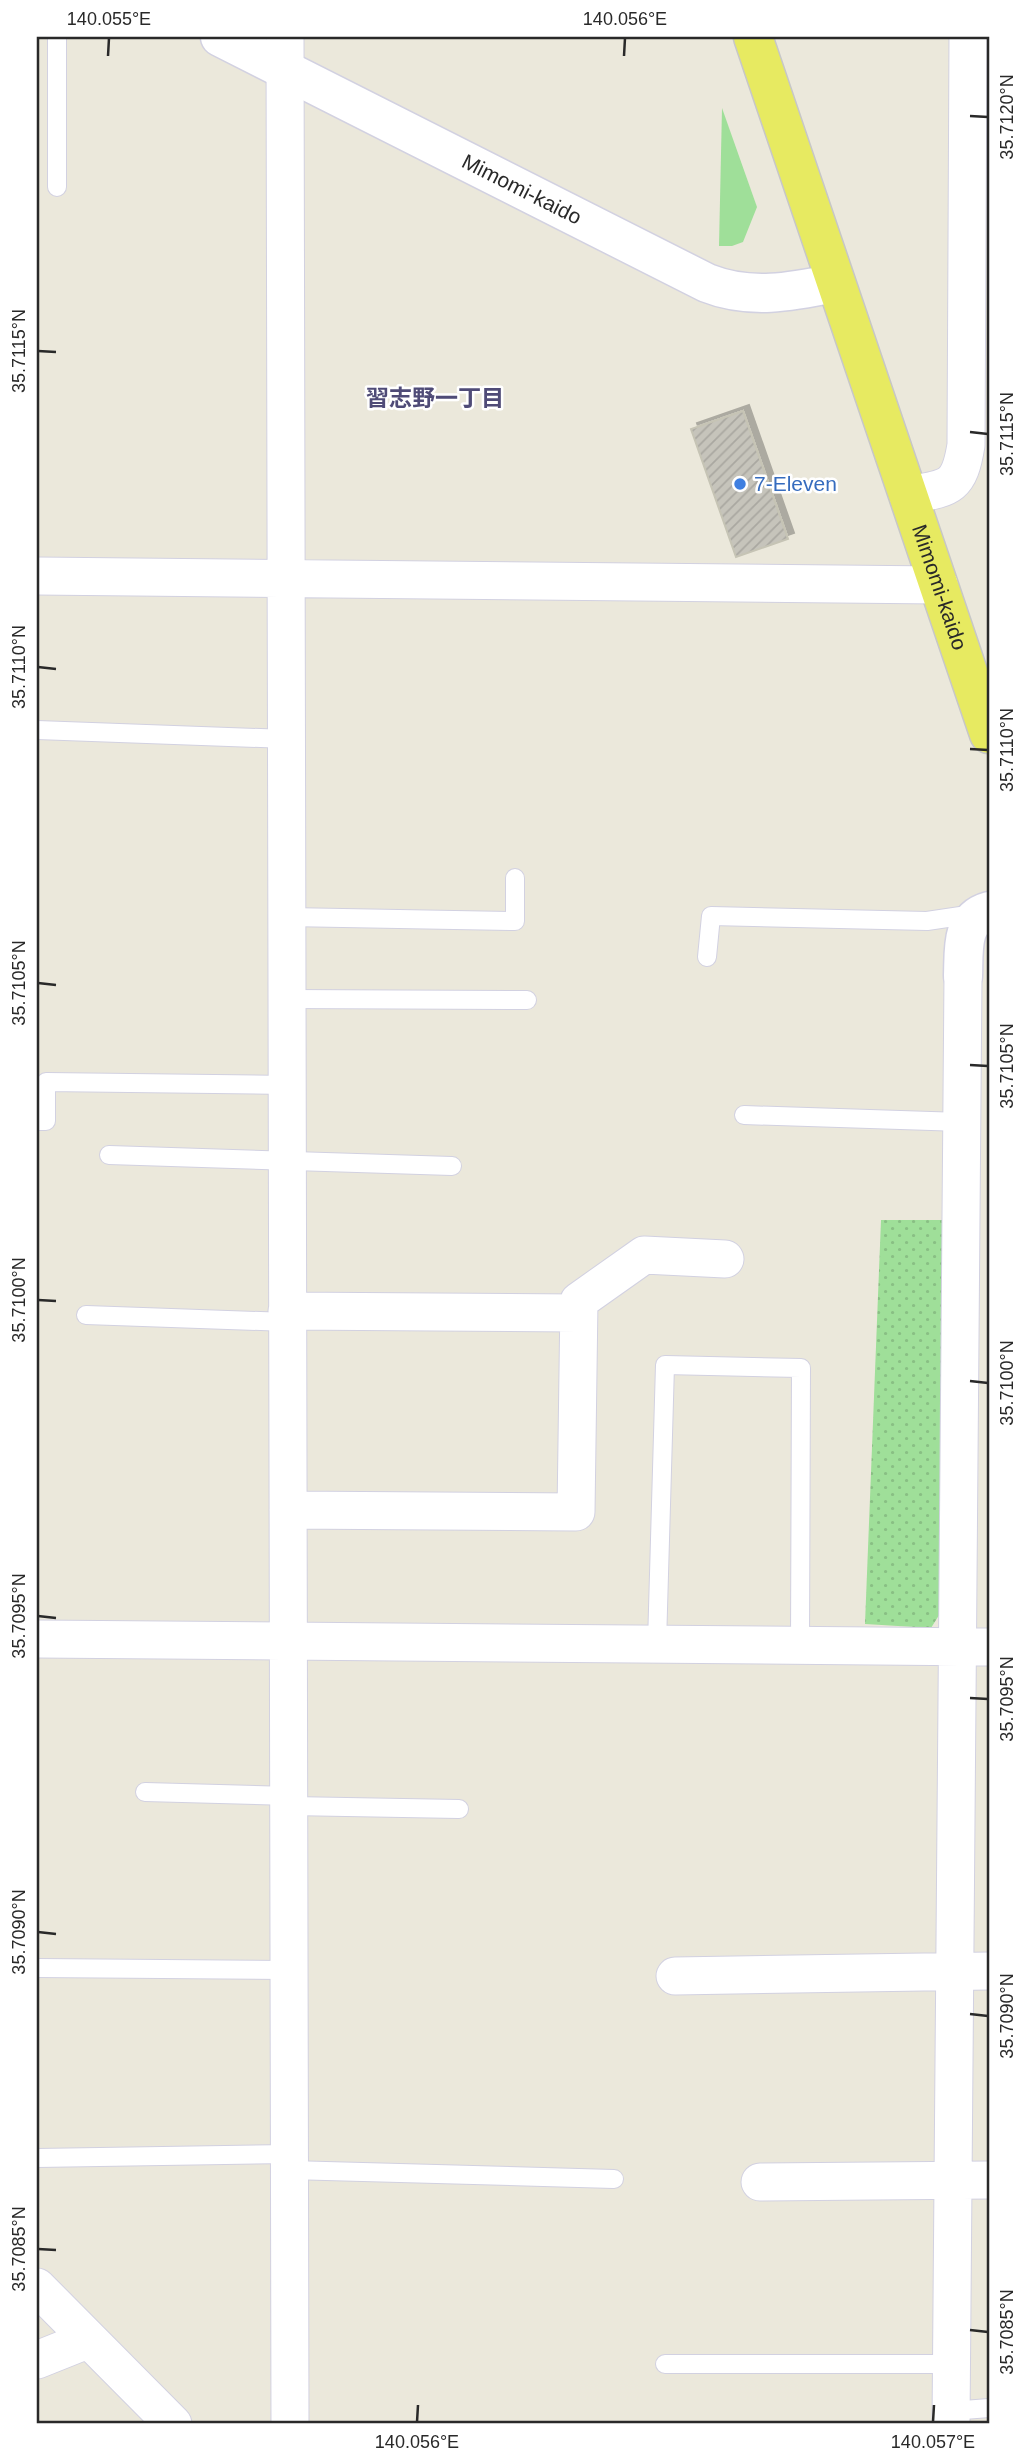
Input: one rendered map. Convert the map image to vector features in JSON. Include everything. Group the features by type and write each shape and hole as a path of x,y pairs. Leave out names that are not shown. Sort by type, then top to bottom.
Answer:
{"main road":[{"name":"Mimomi-kaido","path":"753,37 989,734"}],"street":[{"name":"Mimomi-kaido","path":"220,37 285,52 718,288 730,292 783,294 835,283"},
{"path":"908,495 945,488 955,482 962,469 967,445 977,277 978,150 968,37"},
{"path":"285,52 290,2424"},
{"path":"37,576 939,585"},
{"path":"951,2418 953,2181 972,1971 974,1647 962,1122 963,976 964,935 985,912"},
{"path":"288,1510 576,1512 579,1301 644,1255 725,1259"},
{"path":"287,1316 578,1314"},
{"path":"37,1639 974,1647"},
{"path":"675,1976 972,1971"},
{"path":"760,2182 989,2180"},
{"path":"37,2287 86,2340 173,2424"},
{"path":"37,2360 86,2340"}],"lane":[{"path":"57,37 57,187"},
{"path":"37,730 287,739"},
{"path":"287,917 515,921 515,878"},
{"path":"707,957 711,916 927,921 985,912"},
{"path":"287,999 527,1000"},
{"path":"37,1121 46,1121 46,1082 287,1085"},
{"path":"744,1115 962,1122"},
{"path":"109,1155 452,1166"},
{"path":"86,1315 287,1316"},
{"path":"657,1644 665,1365 801,1368 800,1645"},
{"path":"145,1792 459,1809"},
{"path":"37,1968 288,1969"},
{"path":"37,2158 289,2162 614,2179"},
{"path":"665,2364 952,2364"},
{"path":"951,2418 989,2408"}],"green space":[{"path":"722,108 757,207 743,242 732,246 719,246"},
{"path":"881,1220 944,1220 941,1612 931,1628 865,1624"}],"building":[{"name":"7-Eleven","path":"743,411 788,539 736,557 691,429"}],"place":[{"name":"7-Eleven","path":"740,484"}],"district":[{"name":"習志野一丁目","path":"435,398"}]}
